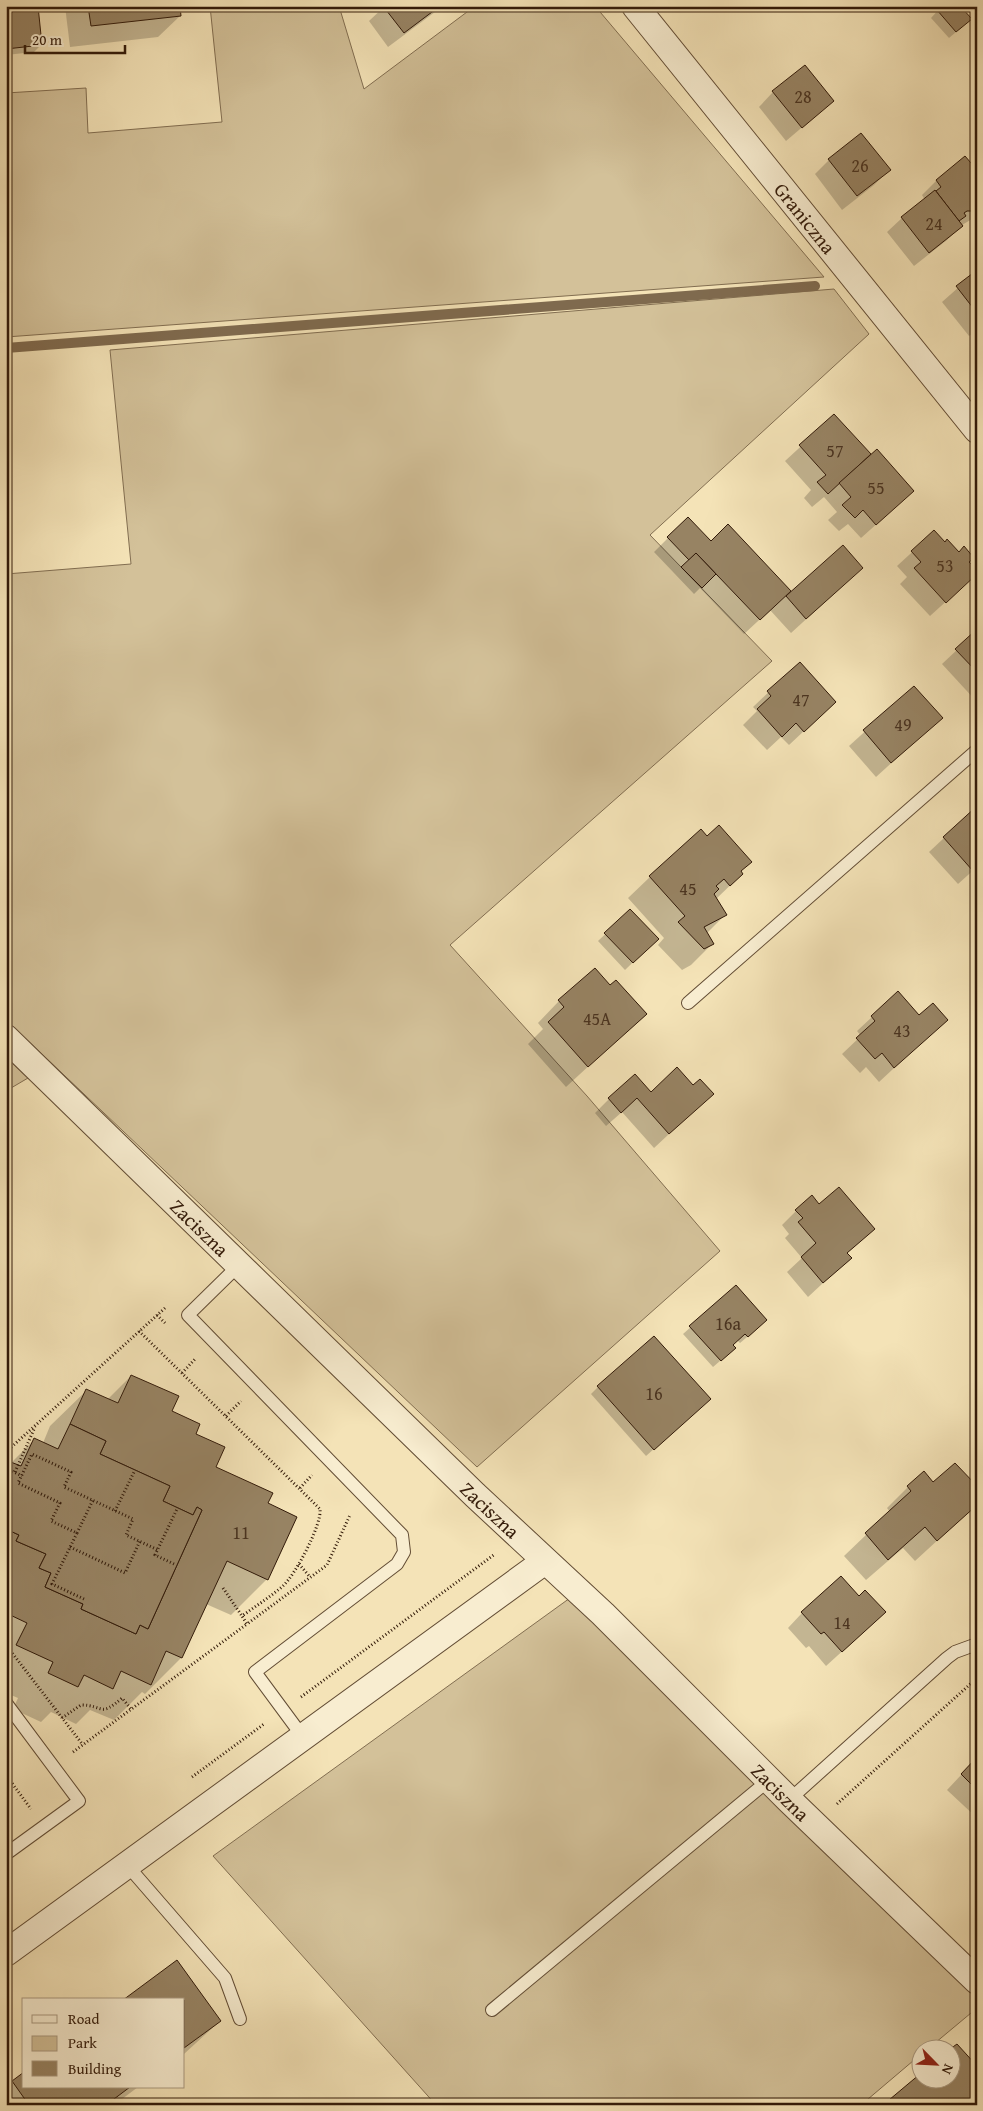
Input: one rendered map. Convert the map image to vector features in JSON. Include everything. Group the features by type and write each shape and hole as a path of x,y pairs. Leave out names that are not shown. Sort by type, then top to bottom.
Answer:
{"street":[{"name":"Graniczna","path":"635,6 977,430"},
{"name":"Zaciszna","path":"6,1038 475,1496 603,1614 768,1780 977,1981"},
{"path":"6,1953 545,1561"}],"lane":[{"path":"688,1003 977,750"},
{"path":"239,1265 188,1315 402,1535 404,1552 397,1564 256,1672 303,1737"},
{"path":"789,1800 947,1658 955,1652 977,1644"},
{"path":"6,1703 79,1801 6,1854"},
{"path":"492,2010 768,1780"},
{"path":"127,1865 225,1978 240,2019"}],"path":[{"path":"6,1452 171,1302"},
{"path":"139,1331 317,1504 320,1514 298,1564 285,1585 242,1616"},
{"path":"182,1373 198,1356"},
{"path":"226,1416 243,1399"},
{"path":"15,1472 36,1424"},
{"path":"77,1533 51,1521 60,1503 18,1483 32,1454 70,1472 64,1487 133,1520 126,1535 158,1550"},
{"path":"6,1468 22,1476"},
{"path":"300,1488 316,1471"},
{"path":"115,1511 134,1472"},
{"path":"84,1599 52,1584 93,1500"},
{"path":"174,1564 155,1555 177,1509"},
{"path":"70,1548 125,1573 140,1541"},
{"path":"298,1564 310,1577"},
{"path":"70,1754 327,1565"},
{"path":"222,1588 247,1624"},
{"path":"6,1645 83,1744"},
{"path":"814,1825 977,1678"},
{"path":"62,1718 81,1705 102,1710 112,1707 122,1698 131,1710"},
{"path":"6,1775 32,1809 25,1814"}],"green space":[{"path":"210,6 339,6 364,89 475,6 595,6 824,277 6,337 6,93 86,88 88,133 222,122"},
{"path":"834,289 869,334 650,535 772,661 450,945 587,1096 720,1251 477,1467 6,1020 6,574 131,564 110,350"},
{"path":"6,1057 28,1078 6,1091"},
{"path":"570,1598 977,1995 977,2008 941,2038 910,2038 910,2063 861,2105 436,2105 213,1856"}],"building":[{"path":"6,6 38,6 42,45 6,49"},
{"path":"88,6 180,6 181,16 91,26"},
{"path":"383,6 440,6 404,33"},
{"path":"941,6 960,6 972,19 956,32 937,10"},
{"path":"805,65 834,101 802,128 772,91"},
{"path":"861,133 891,170 857,196 828,159"},
{"path":"965,156 977,170 977,211 967,211 964,213 966,216 959,221 936,191 941,187 936,180"},
{"path":"935,190 963,226 929,253 901,217"},
{"path":"977,270 977,313 956,286"},
{"path":"834,414 871,454 828,494 817,482 826,475 799,445"},
{"path":"877,449 914,491 876,525 863,510 855,518 842,505 851,497 839,483"},
{"path":"688,517 711,541 728,524 791,591 760,620 696,553 689,560 667,537"},
{"path":"934,530 945,542 947,539 959,552 964,546 974,558 969,562 977,570 977,574 946,603 914,568 921,562 911,551"},
{"path":"843,545 863,568 806,619 786,596"},
{"path":"696,553 716,574 702,588 681,567"},
{"path":"977,629 977,672 955,649"},
{"path":"800,662 836,702 804,732 796,723 782,737 757,709 771,696 767,691"},
{"path":"914,686 943,718 891,763 863,730"},
{"path":"977,806 977,868 973,871 943,837"},
{"path":"719,825 752,862 741,871 743,874 730,886 724,879 716,886 719,889 714,894 727,915 704,927 714,944 704,949 678,922 685,916 649,876 701,829 707,836"},
{"path":"630,909 659,939 633,963 604,933"},
{"path":"595,968 610,985 616,980 647,1014 588,1067 548,1022 564,1007 558,1000"},
{"path":"898,991 919,1015 933,1003 948,1020 894,1068 882,1053 875,1059 856,1038 875,1021 871,1016"},
{"path":"677,1067 693,1085 700,1079 714,1094 669,1134 637,1098 621,1113 608,1098 635,1074 651,1092"},
{"path":"839,1187 875,1229 847,1253 852,1258 823,1283 801,1257 816,1243 798,1222 803,1218 795,1210 812,1195 819,1204"},
{"path":"736,1285 767,1320 748,1337 745,1334 733,1345 736,1348 721,1361 689,1326"},
{"path":"654,1336 711,1399 654,1450 597,1386"},
{"path":"131,1375 179,1396 172,1411 200,1424 196,1434 225,1447 216,1467 273,1493 268,1503 297,1517 268,1580 227,1561 182,1658 166,1651 151,1685 121,1671 113,1689 84,1675 78,1687 48,1673 53,1662 16,1645 27,1623 6,1613 6,1529 19,1535 16,1541 46,1554 39,1568 51,1573 45,1587 83,1604 81,1609 136,1634 140,1625 148,1629 202,1510 197,1507 193,1515 163,1501 170,1486 100,1454 106,1441 70,1424 86,1389 118,1403"},
{"path":"70,1424 106,1441 100,1454 170,1486 163,1501 193,1515 197,1507 202,1510 148,1629 140,1625 136,1634 81,1609 83,1604 45,1587 51,1573 39,1568 46,1554 16,1541 19,1535 6,1529 6,1465 8,1461 21,1466 34,1438 58,1449"},
{"path":"955,1463 977,1486 977,1505 937,1541 925,1527 888,1560 865,1533 911,1491 907,1486 924,1471 933,1482"},
{"path":"841,1576 859,1596 865,1590 886,1612 842,1652 824,1632 821,1634 801,1612"},
{"path":"977,1757 977,1790 961,1774"},
{"path":"177,1960 221,2021 185,2047 185,1998 126,1998"},
{"path":"960,2047 977,2066 977,2100 971,2105 883,2105 910,2082 910,2088 960,2088"},
{"path":"22,2074 22,2088 129,2088 106,2105 29,2105 12,2081"}],"waterway":[{"path":"6,348 815,286"}]}
